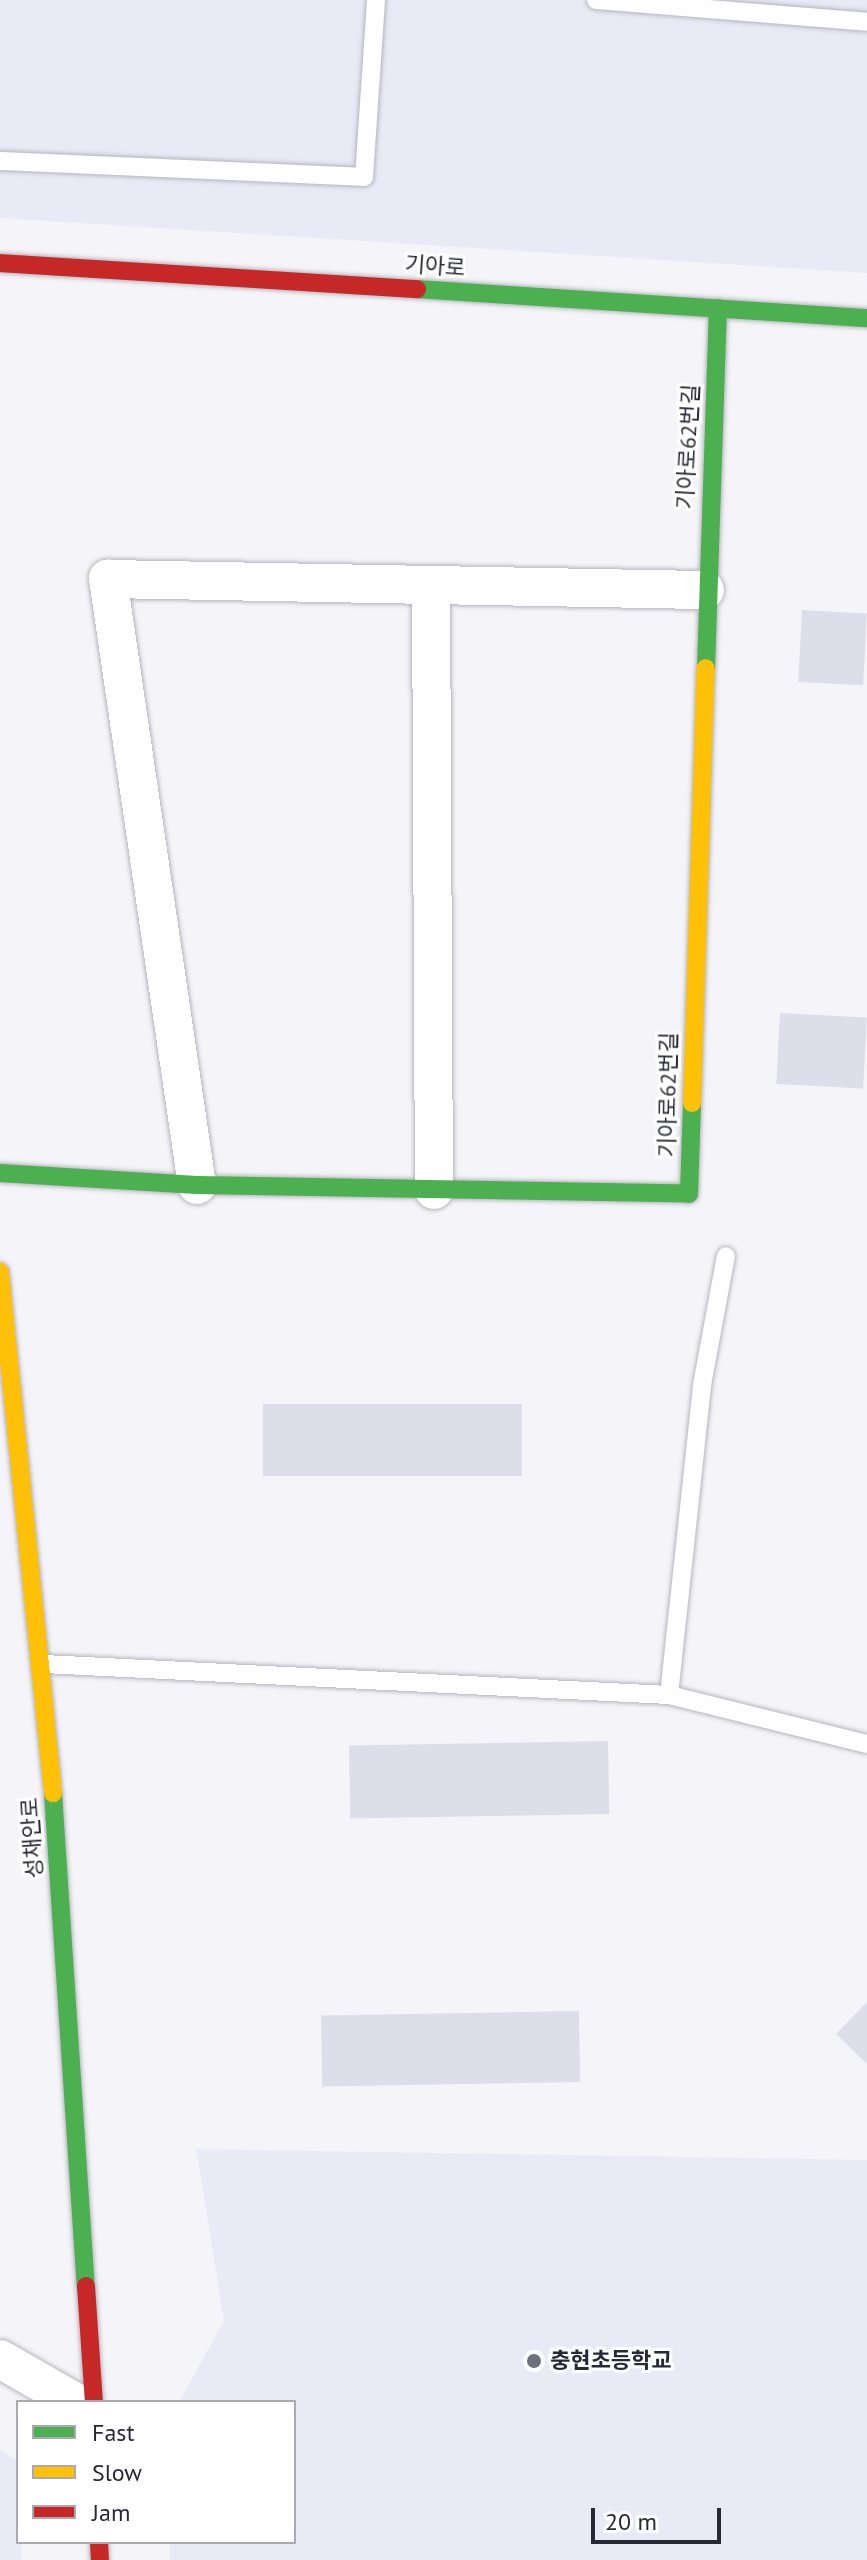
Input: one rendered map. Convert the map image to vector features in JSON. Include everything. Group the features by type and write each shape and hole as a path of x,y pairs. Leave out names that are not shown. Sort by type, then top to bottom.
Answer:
{"street":[{"name":"기아로","path":"0,263 867,318"},
{"name":"기아로62번길","path":"0,1173 197,1185 689,1194 705,590 718,308"},
{"path":"197,1185 108,579 705,590"},
{"path":"431,585 434,1190"},
{"name":"성채안로","path":"1,1287 44,1664 94,2400"},
{"path":"0,2359 72,2400"}],"lane":[{"path":"0,161 364,177 376,0"},
{"path":"596,0 867,22"},
{"path":"669,1695 702,1385 726,1256"},
{"path":"44,1664 669,1695 867,1744"}],"shaded area":[{"path":"0,0 867,0 867,273 0,218"},
{"name":"충현초등학교","path":"196,2149 867,2160 867,2560 170,2560 170,2544 296,2544 296,2400 180,2400 224,2321"},
{"path":"0,2449 16,2460 16,2544 21,2544 22,2560 0,2560"}],"building":[{"path":"802,610 867,613 863,685 798,682"},
{"path":"780,1013 867,1018 863,1088 776,1084"},
{"path":"263,1404 522,1404 522,1476 263,1476"},
{"path":"608,1741 609,1814 350,1819 349,1746"},
{"path":"867,2002 867,2064 836,2034"},
{"path":"579,2011 580,2082 322,2086 321,2016"}],"traffic: fast":[{"path":"417,289 867,318"},
{"path":"706,668 718,308"},
{"path":"0,1173 197,1185 689,1194 692,1103"},
{"path":"53,1793 86,2286"}],"traffic: slow":[{"path":"692,1103 706,668"},
{"path":"0,1272 53,1793"}],"traffic: jam":[{"path":"0,263 417,289"},
{"path":"86,2286 94,2400"},
{"path":"99,2544 100,2560"}],"place":[{"name":"충현초등학교","path":"534,2361"}]}
